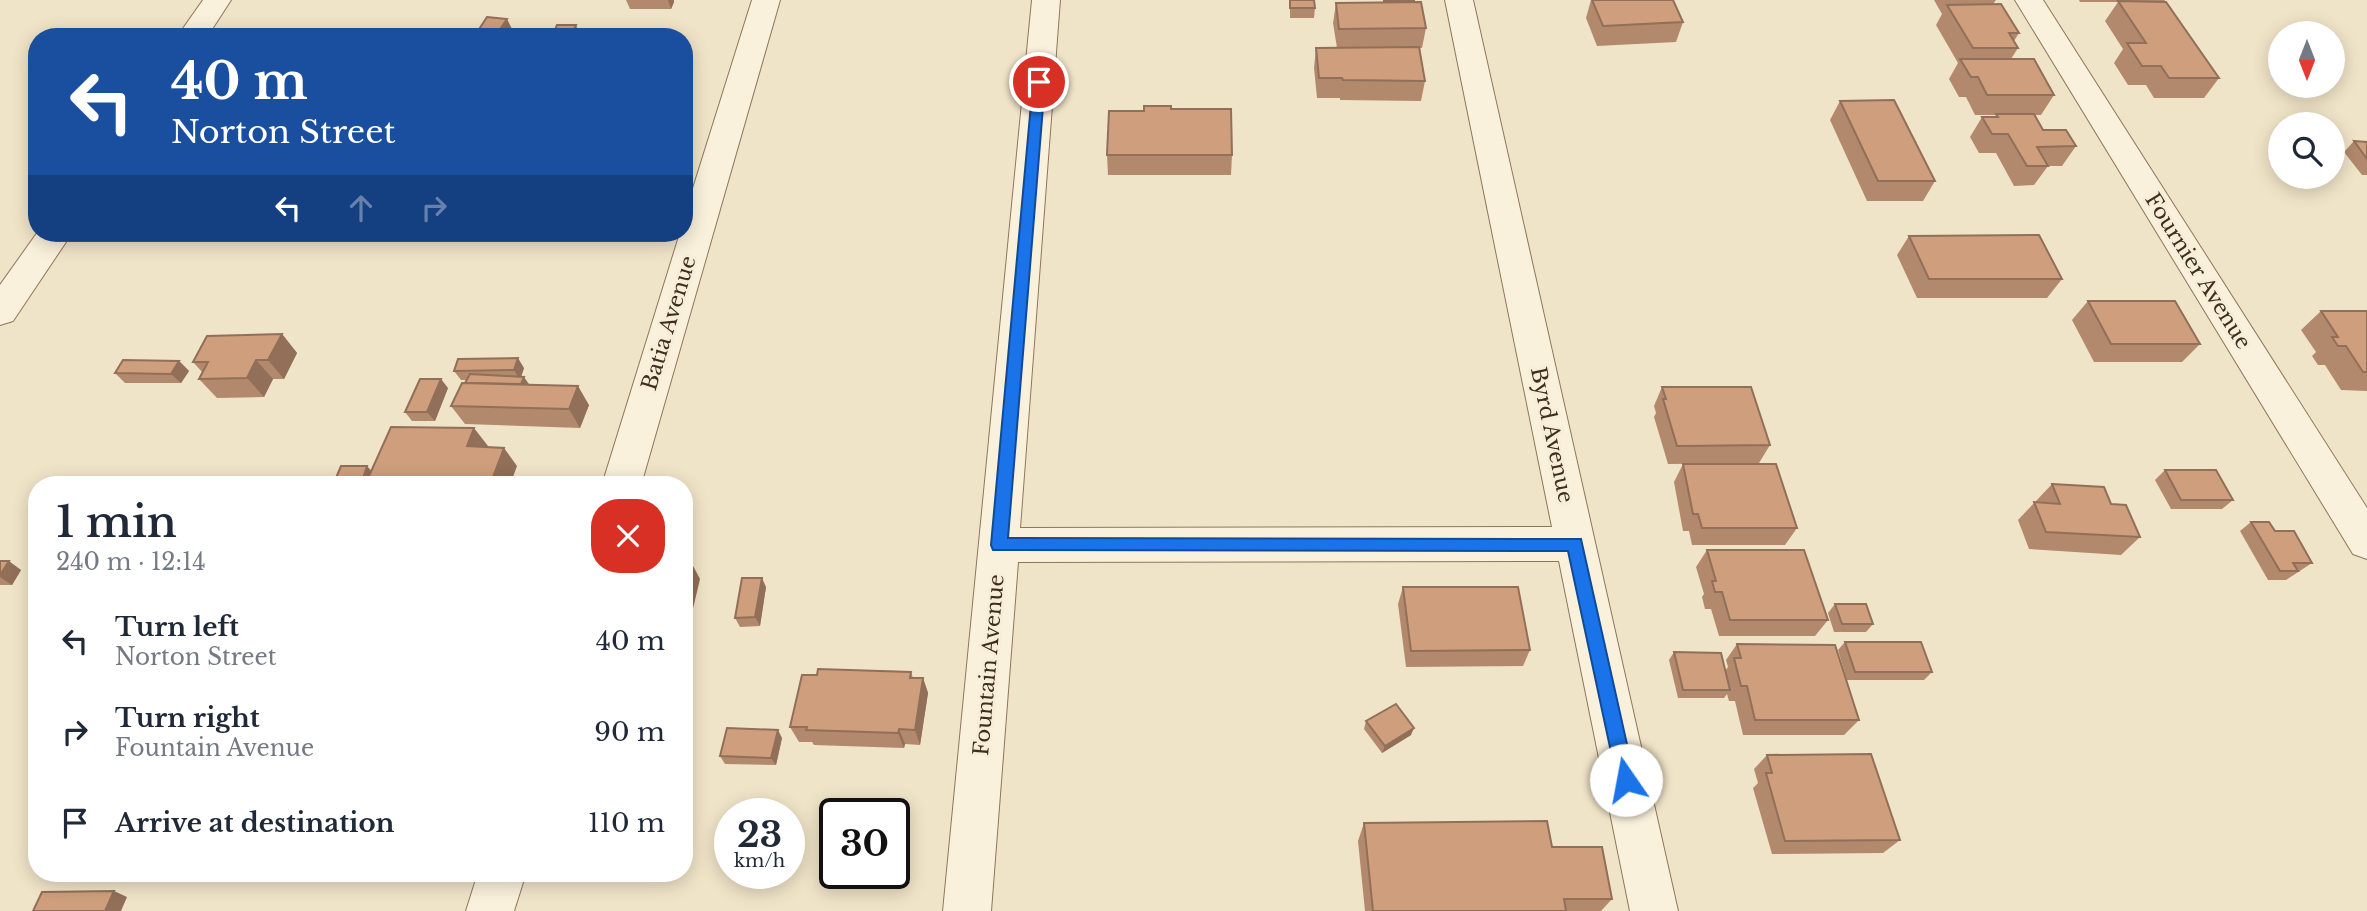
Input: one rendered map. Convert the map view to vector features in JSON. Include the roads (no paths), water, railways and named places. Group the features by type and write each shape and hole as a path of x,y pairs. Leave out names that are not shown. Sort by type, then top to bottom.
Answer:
{"street":[{"path":"198,28 218,0"},
{"name":"Batia Avenue","path":"624,476 766,0"},
{"name":"Fountain Avenue","path":"967,911 1046,0"},
{"name":"Byrd Avenue","path":"1459,0 1654,911"},
{"name":"Fournier Avenue","path":"2029,0 2367,542"},
{"path":"0,312 49,242"},
{"path":"999,545 1575,544"},
{"path":"491,911 499,882"}]}
